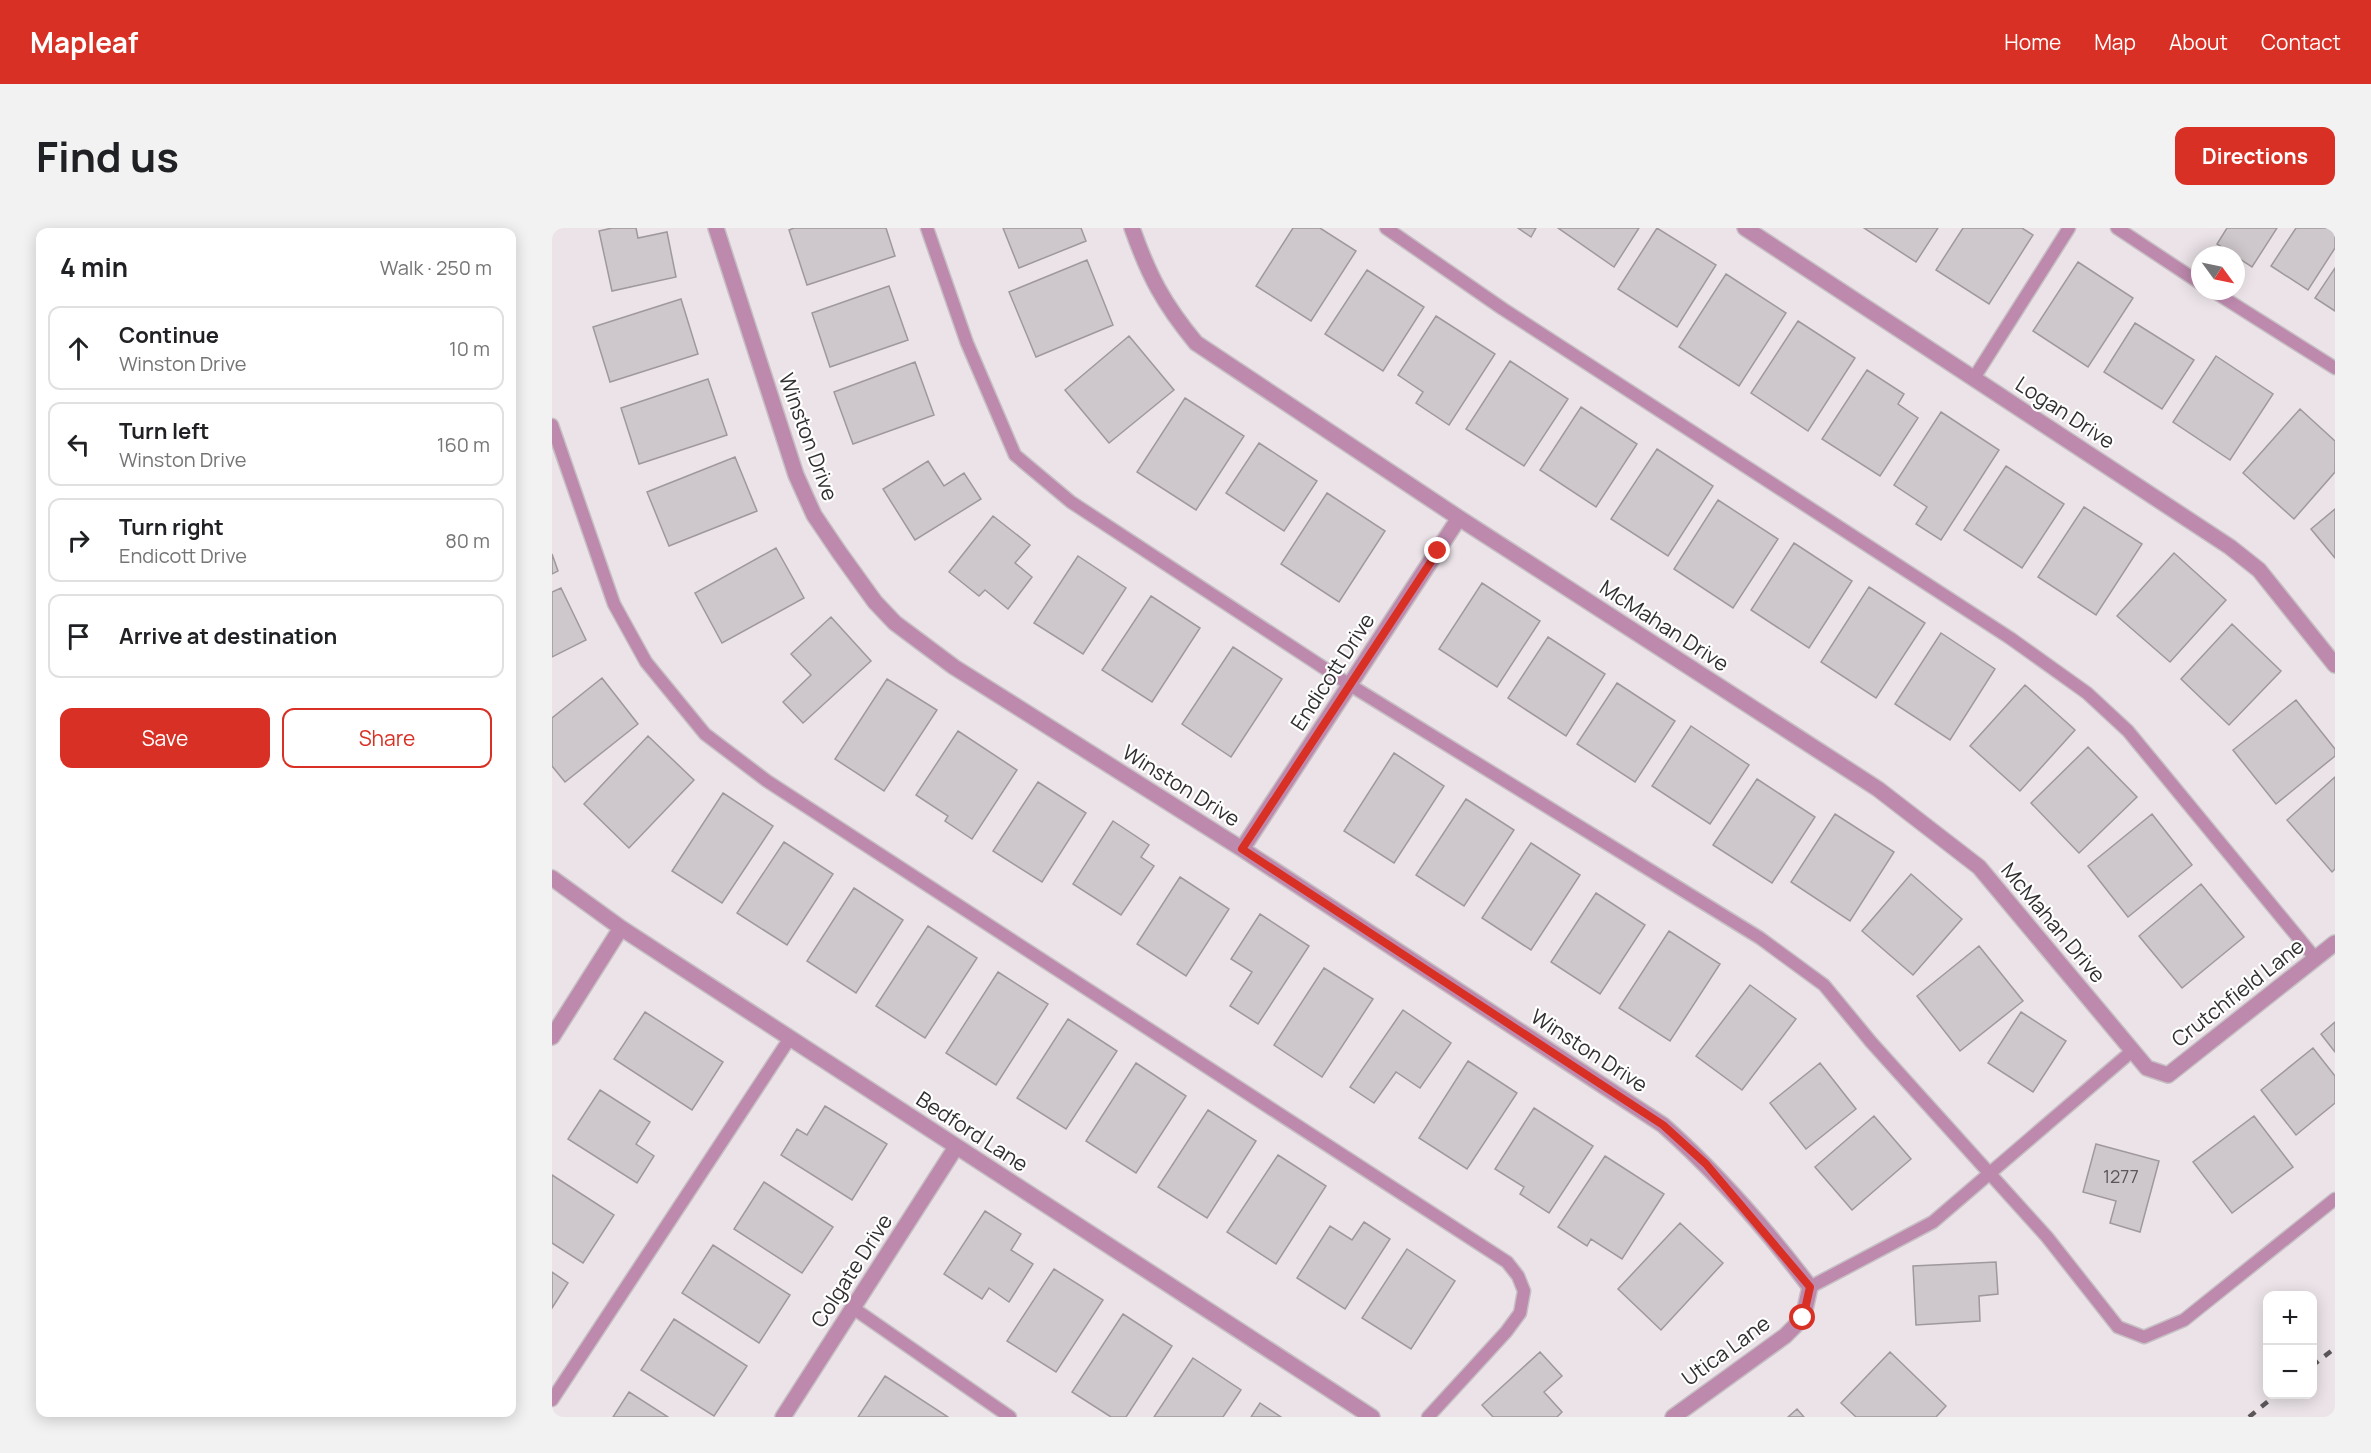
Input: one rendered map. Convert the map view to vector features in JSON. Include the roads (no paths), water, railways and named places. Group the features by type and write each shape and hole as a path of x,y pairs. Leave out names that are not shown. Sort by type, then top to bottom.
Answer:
{"street":[{"name":"Winston Drive","path":"716,228 796,475 814,515 876,602 895,623 954,667 1242,849 1663,1125 1706,1164 1810,1287"},
{"name":"McMahan Drive","path":"1132,228 1149,275 1169,311 1196,343 1459,518 1878,789 1979,867 2131,1052 2147,1068 2168,1075"},
{"name":"Logan Drive","path":"1745,228 2220,541 2259,570 2335,665"},
{"name":"Endicott Drive","path":"1242,849 1459,518"},
{"name":"Bedford Lane","path":"552,878 621,928 1372,1417"},
{"path":"552,1036 621,928"},
{"name":"Crutchfield Lane","path":"2168,1075 2335,943"},
{"name":"Colgate Drive","path":"783,1417 956,1147"},
{"name":"Utica Lane","path":"1673,1417 1785,1336 1803,1318 1810,1287"}],"lane":[{"path":"927,228 967,343 1015,455 1071,502 1350,685 1760,938 1824,985 1870,1042 2046,1237 2118,1327 2144,1337 2184,1320 2335,1200"},
{"path":"1386,228 1503,309 2010,638 2087,693 2128,731 2168,777 2315,958"},
{"path":"1974,378 2069,228"},
{"path":"2117,228 2191,277"},
{"path":"2227,300 2335,368"},
{"path":"552,425 615,604 646,662 705,734 767,781 1507,1262 1518,1276 1524,1291 1520,1313 1506,1332 1428,1417"},
{"path":"552,1400 790,1038"},
{"path":"1810,1287 1933,1222 2131,1052"},
{"path":"853,1308 1010,1417"}],"railway":[{"path":"2317,1362 2335,1348"},
{"path":"2249,1417 2271,1399"}]}
